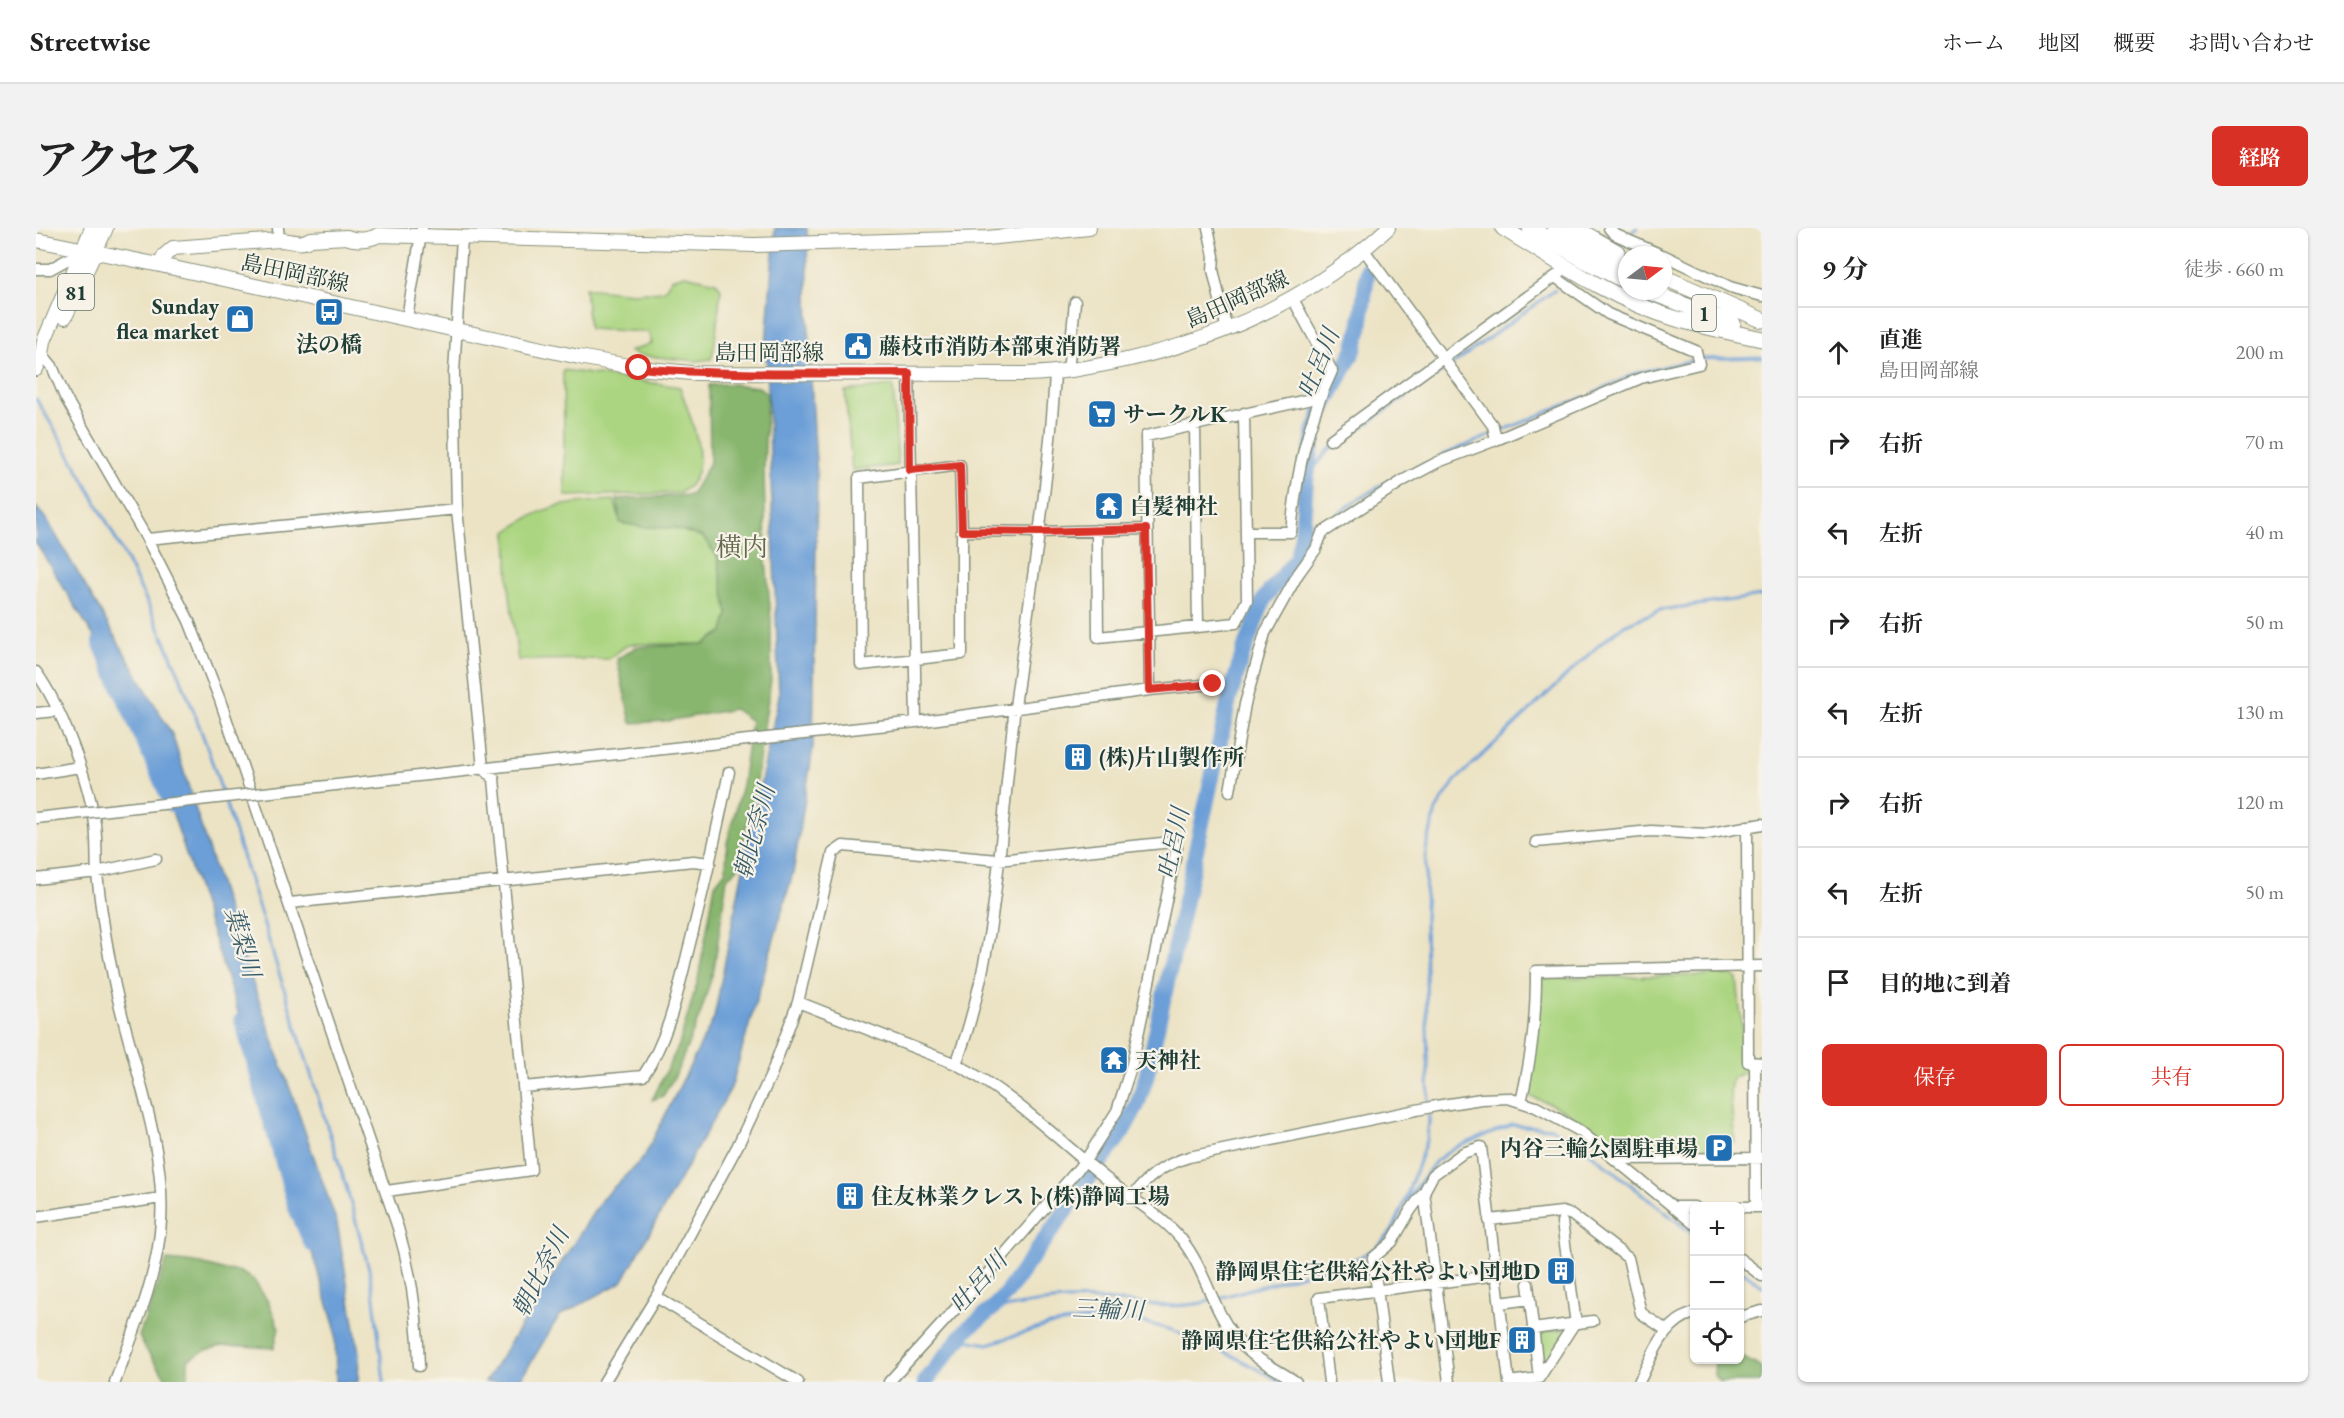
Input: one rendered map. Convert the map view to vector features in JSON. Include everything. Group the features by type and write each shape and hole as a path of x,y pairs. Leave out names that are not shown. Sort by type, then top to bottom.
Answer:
{"highway":[{"name":"1","path":"1503,228 1593,282 1643,305 1676,319 1762,339"},
{"path":"1530,228 1618,277"},
{"path":"1555,228 1618,264"},
{"path":"1575,228 1618,253"},
{"name":"1","path":"1672,281 1762,320"},
{"name":"1","path":"1672,288 1762,320"},
{"name":"1","path":"1671,300 1718,318 1762,331"}],"main road":[{"name":"81","path":"89,251 92,228"},
{"name":"81","path":"36,369 44,341 89,251 106,228"},
{"path":"160,265 165,255 173,248 279,234 294,243 306,242 310,239 374,238 378,235 420,231 462,237 755,245 987,238 1089,228"},
{"name":"島田岡部線","path":"36,240 639,368 691,373 759,374 1062,373 1171,350 1227,330 1293,299 1358,254 1388,228"}],"street":[{"path":"1208,228 1214,256 1213,270 1227,330"},
{"path":"407,318 420,231"},
{"path":"1612,233 1642,246"},
{"path":"462,237 454,373 457,509 478,769"},
{"path":"36,269 50,269 89,251"},
{"path":"1358,254 1493,426 1496,440"},
{"path":"1672,259 1730,287 1762,296"},
{"path":"1230,791 1245,704 1265,633 1298,574 1316,549 1322,534 1429,466 1641,378 1699,363 1696,351 1608,314 1559,274 1330,440"},
{"path":"1246,532 1291,532 1296,485 1304,443 1332,371 1293,299"},
{"path":"956,1064 975,1011 983,975 1000,860 1015,708 1062,373 1075,302"},
{"path":"42,354 52,366 65,397 147,539 189,621 220,700 290,903 372,1154 387,1191 411,1272 416,1303 419,1366"},
{"path":"909,373 916,722"},
{"path":"1149,690 1146,436 1320,397"},
{"path":"1097,530 1098,637 1236,623 1247,600 1244,413"},
{"path":"1195,425 1198,627"},
{"path":"960,465 962,531 962,654 861,665 859,478 960,465"},
{"path":"147,539 457,509"},
{"path":"962,531 1040,532 1146,529"},
{"path":"36,672 57,711 80,766 95,823 97,872 105,938 156,1151 161,1198 158,1252 148,1289 115,1382"},
{"path":"36,818 916,722 1149,690 1213,684"},
{"path":"36,713 57,711"},
{"path":"36,774 80,766"},
{"path":"387,1191 531,1170 494,779 478,769"},
{"path":"523,1087 643,1076 652,1062 674,1007 710,863 729,772"},
{"path":"1536,842 1651,831 1706,834 1762,824"},
{"path":"1746,826 1748,1062 1759,1063 1759,1207"},
{"path":"604,1382 656,1297 738,1145 771,1075 798,1002 832,853 843,846 1000,860 1172,842 1177,848 1126,1089 1117,1111 1085,1161 991,1270 889,1382"},
{"path":"36,879 97,872 156,859"},
{"path":"290,903 693,861 710,863"},
{"path":"1521,1102 1531,1061 1536,1020 1536,970 1762,966"},
{"path":"798,1002 956,1064 1003,1093 1109,1182 1168,1225 1201,1268 1230,1332 1246,1349 1296,1382"},
{"path":"1132,1198 1149,1178 1178,1160 1436,1106 1508,1098 1536,1107 1580,1131 1690,1220"},
{"path":"1389,1382 1373,1258 1392,1242 1424,1192 1432,1175 1463,1153 1481,1147 1509,1382 1539,1378 1575,1324 1562,1222"},
{"path":"1615,1159 1759,1158"},
{"path":"1424,1192 1449,1382"},
{"path":"36,1217 161,1198"},
{"path":"1674,1207 1690,1207"},
{"path":"1489,1220 1562,1212 1572,1215 1628,1258 1641,1313 1666,1330"},
{"path":"1744,1262 1762,1276"},
{"path":"1762,1269 1762,1276"},
{"path":"1329,1382 1319,1298 1497,1275"},
{"path":"1528,1284 1539,1378"},
{"path":"656,1297 798,1382"},
{"path":"1500,1303 1530,1299"},
{"path":"1744,1316 1762,1311"},
{"path":"1639,1382 1666,1330 1676,1321 1690,1315"},
{"path":"1533,1329 1593,1321"}],"green space":[{"path":"685,275 716,282 721,289 711,359 696,361 638,355 630,351 652,343 648,332 589,329 585,288 633,293 664,291 671,279"},
{"path":"563,370 680,387 698,449 697,474 690,485 680,493 565,496"},
{"path":"730,384 759,387 767,394 764,469 766,560 771,620 771,679 756,780 738,868 727,878 714,969 701,1012 676,1074 663,1096 652,1100 679,1045 698,980 715,884 726,870 727,843 742,785 751,721 734,709 667,721 631,723 617,659 636,647 704,644 723,632 728,614 717,556 703,537 674,528 643,527 620,523 617,499 691,495 710,463 709,385"},
{"path":"893,386 898,465 852,470 845,391"},
{"path":"614,500 621,523 643,527 674,528 703,537 717,556 723,579 728,614 723,632 704,644 629,644 608,659 518,660 509,588 507,532 533,515 558,506"},
{"path":"1732,975 1737,979 1746,1071 1732,1078 1730,1092 1735,1143 1707,1142 1706,1152 1613,1148 1582,1121 1551,1104 1523,1094 1539,978"},
{"path":"167,1260 238,1271 253,1279 269,1303 279,1328 274,1348 230,1346 210,1349 188,1360 188,1382 168,1382 139,1336"},
{"path":"1568,1329 1543,1369 1538,1332"},
{"path":"1744,1358 1762,1368 1762,1382 1719,1382 1714,1375 1715,1364 1744,1364"}],"water":[{"name":"朝比奈川","path":"775,228 807,228 809,345 817,480 813,748 793,873 731,1088 622,1282 559,1316 519,1382 485,1382 602,1199 644,1157 714,1018 779,696 766,344"},
{"path":"36,507 47,520 172,734 229,915 337,1223 359,1353 358,1382 336,1382 335,1328 248,1042 138,708 36,543"}],"waterway":[{"path":"1632,232 1637,228"},
{"name":"吐呂川","path":"925,1382 967,1329 991,1310 1005,1295 1123,1131 1137,1105 1146,1078 1229,700 1243,653 1264,599 1296,559 1302,536 1306,481 1314,433 1322,411 1354,350 1360,328 1368,267"},
{"path":"1453,364 1555,290"},
{"path":"1701,359 1762,357"},
{"path":"1593,393 1636,373 1694,360"},
{"path":"1306,481 1329,450 1447,368"},
{"path":"1443,455 1584,397"},
{"path":"36,399 92,494 142,591 186,692 223,795"},
{"path":"1326,525 1359,498 1424,464"},
{"path":"1296,559 1317,534"},
{"path":"1404,1204 1427,1138 1429,1122 1425,922 1426,849 1436,810 1455,781 1600,644 1624,625 1660,610 1762,596"},
{"name":"葉梨川","path":"100,642 172,805"},
{"path":"225,801 346,1186 369,1269 384,1382"},
{"name":"葉梨川","path":"242,1020 296,1208 312,1244"},
{"path":"1216,1299 1358,1258 1376,1248 1392,1231 1404,1204 1436,1161 1452,1149 1512,1125 1551,1128 1578,1143 1690,1232"},
{"path":"1744,1272 1762,1286"},
{"path":"991,1310 1071,1300 1168,1306 1210,1301"},
{"name":"三輪川","path":"961,1339 988,1344 1049,1325 1085,1320 1139,1321 1172,1330 1233,1356 1282,1382"}],"place":[{"name":"法の橋","path":"329,312"},
{"name":"Sunday flea market","path":"240,319"},
{"name":"藤枝市消防本部東消防署","path":"858,346"},
{"name":"サークルK","path":"1102,414"},
{"name":"白髪神社","path":"1109,506"},
{"name":"(株)片山製作所","path":"1078,757"},
{"name":"天神社","path":"1114,1060"},
{"name":"内谷三輪公園駐車場","path":"1719,1148"},
{"name":"住友林業クレスト(株)静岡工場","path":"850,1196"},
{"name":"静岡県住宅供給公社やよい団地D","path":"1561,1271"},
{"name":"静岡県住宅供給公社やよい団地F","path":"1522,1340"}],"district":[{"name":"横内","path":"742,547"}],"route":[{"path":"639,368 691,373 909,373 910,470 960,465 962,531 1040,532 1146,529 1149,690 1213,684"}]}
